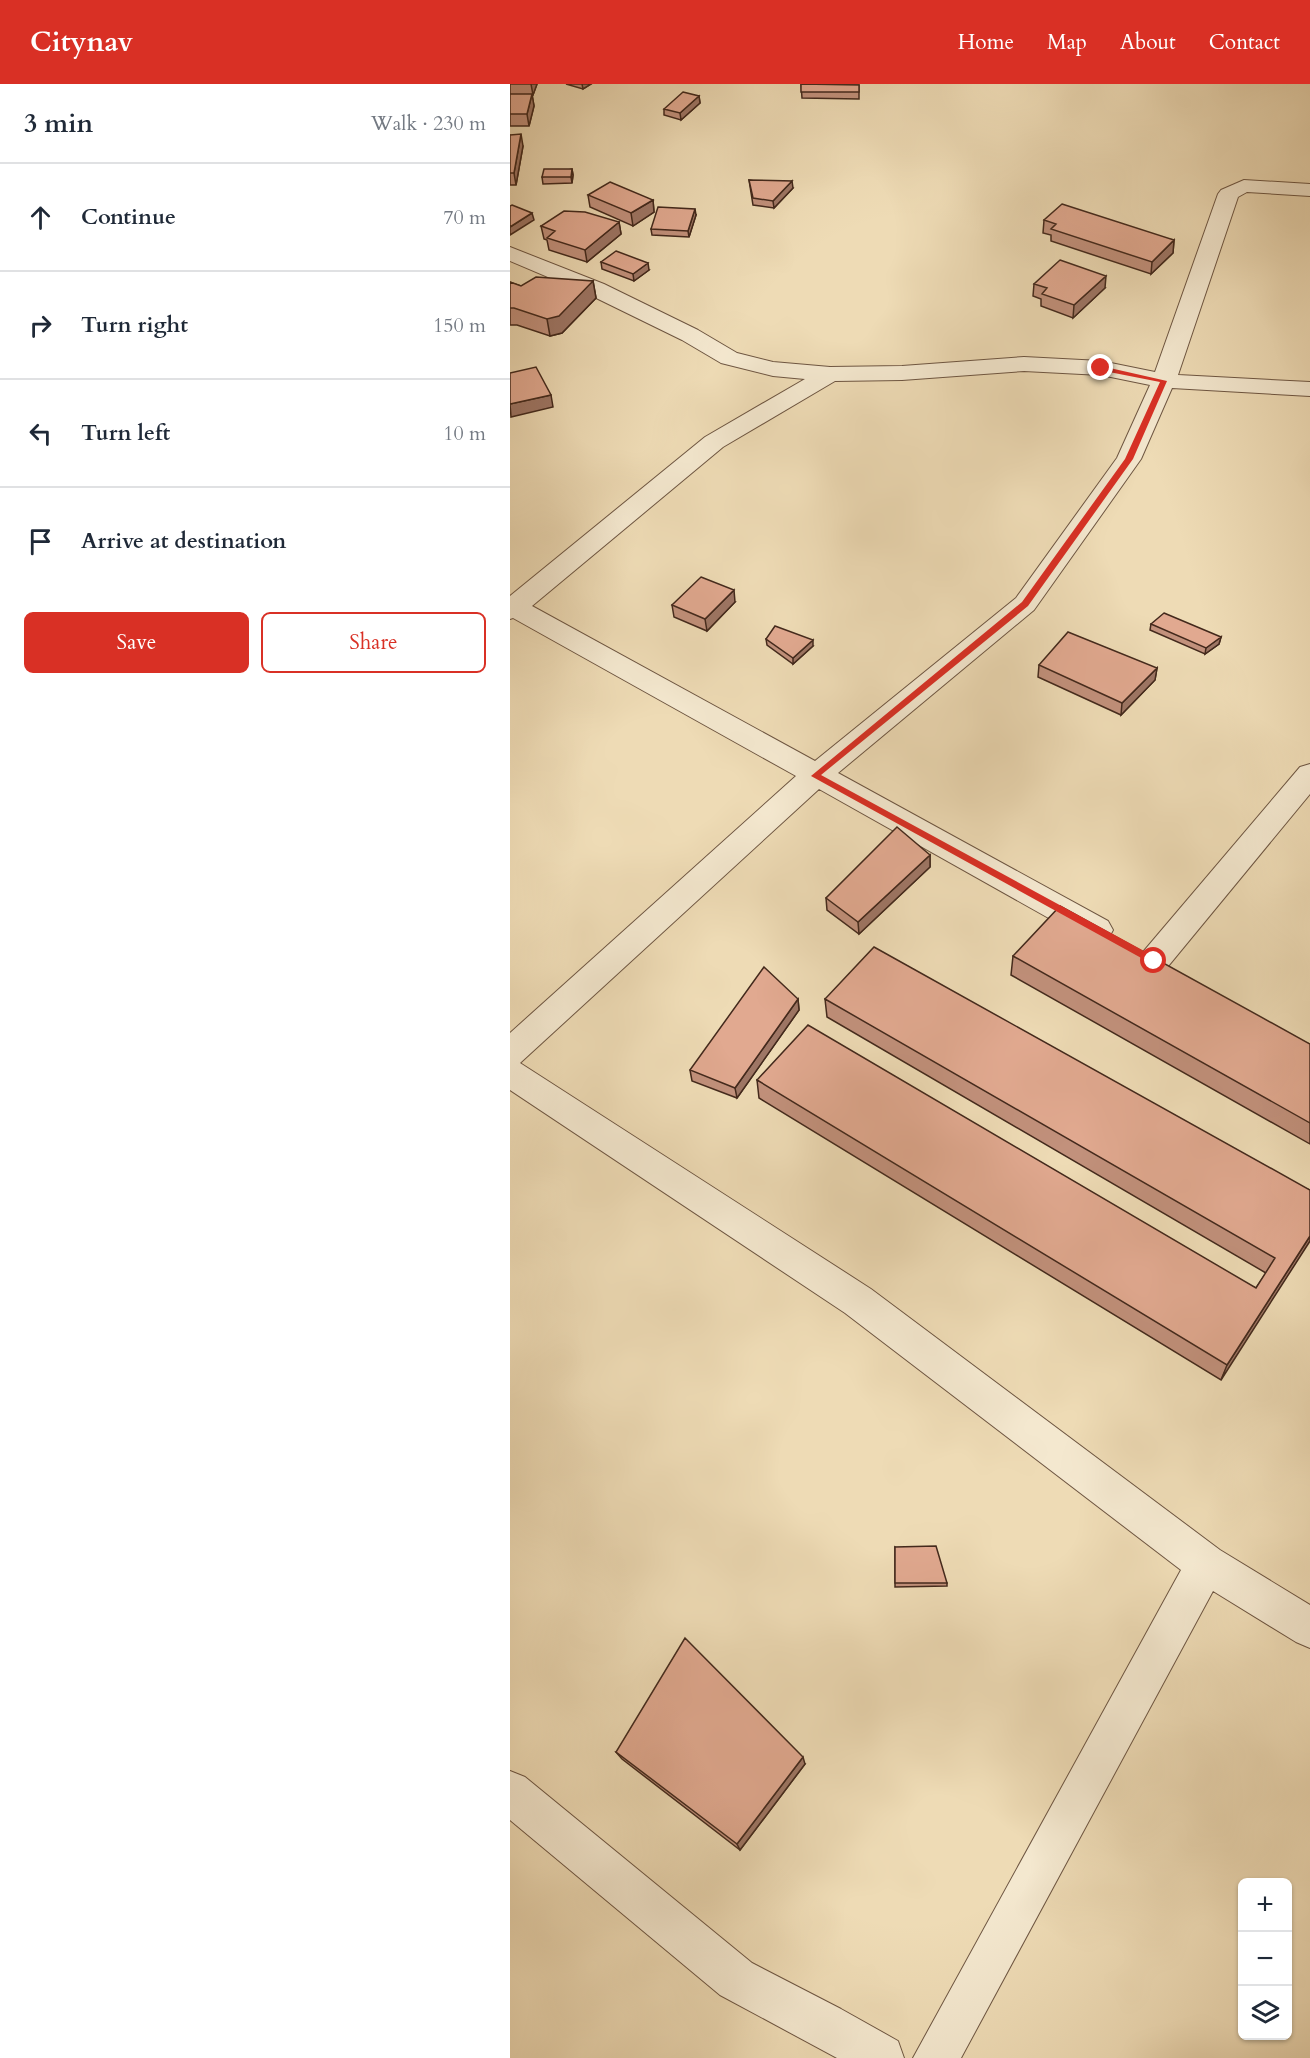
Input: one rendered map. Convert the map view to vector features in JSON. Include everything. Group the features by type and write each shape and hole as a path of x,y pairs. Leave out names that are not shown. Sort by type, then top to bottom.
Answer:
{"street":[{"path":"510,1053 815,776 1025,604 1129,459 1164,381 1224,212 1228,194 1244,186 1310,190"},
{"path":"510,253 596,289 690,335 729,358 773,369 830,374 902,373 1024,364 1101,368 1164,381 1310,389"},
{"path":"830,374 714,442 512,608 1146,957 1310,774"},
{"path":"510,1073 858,1301 1206,1564 1310,1628"},
{"path":"936,2058 1206,1564"},
{"path":"510,1792 736,1979 825,2025 881,2058"}],"building":[{"path":"801,84 859,85 859,92 801,92"},
{"path":"683,92 699,96 680,113 664,109"},
{"path":"510,94 532,94 527,114 510,114"},
{"path":"521,134 514,173 510,173 510,135"},
{"path":"544,169 572,169 571,177 542,177"},
{"path":"749,180 792,181 773,201 753,198"},
{"path":"610,182 653,200 631,213 588,195"},
{"path":"1062,204 1174,240 1152,262 1051,229 1056,224 1044,220"},
{"path":"510,206 532,213 510,227"},
{"path":"658,207 695,209 688,231 651,229"},
{"path":"564,211 585,212 619,222 585,250 547,238 555,231 541,226"},
{"path":"616,251 648,263 633,274 601,262"},
{"path":"1060,260 1106,276 1074,305 1042,294 1047,288 1034,284"},
{"path":"536,277 593,281 559,316 547,319 510,308 510,282 521,286"},
{"path":"536,367 551,395 510,404 510,373"},
{"path":"701,577 734,590 705,619 672,605"},
{"path":"1164,613 1221,637 1206,648 1151,624"},
{"path":"775,626 813,640 793,658 766,639"},
{"path":"1068,632 1157,668 1122,703 1039,665"},
{"path":"897,827 930,855 858,922 826,898"},
{"path":"1060,906 1310,1044 1310,1123 1013,956"},
{"path":"874,947 1310,1190 1310,1236 1227,1365 757,1080 808,1025 1256,1288 1275,1258 825,999"},
{"path":"764,967 798,999 735,1088 690,1070"},
{"path":"936,1546 947,1583 895,1583 895,1547"},
{"path":"685,1638 803,1757 737,1844 616,1752"}],"route":[{"path":"1101,368 1164,381 1129,459 1025,604 815,776 1154,961"}]}
